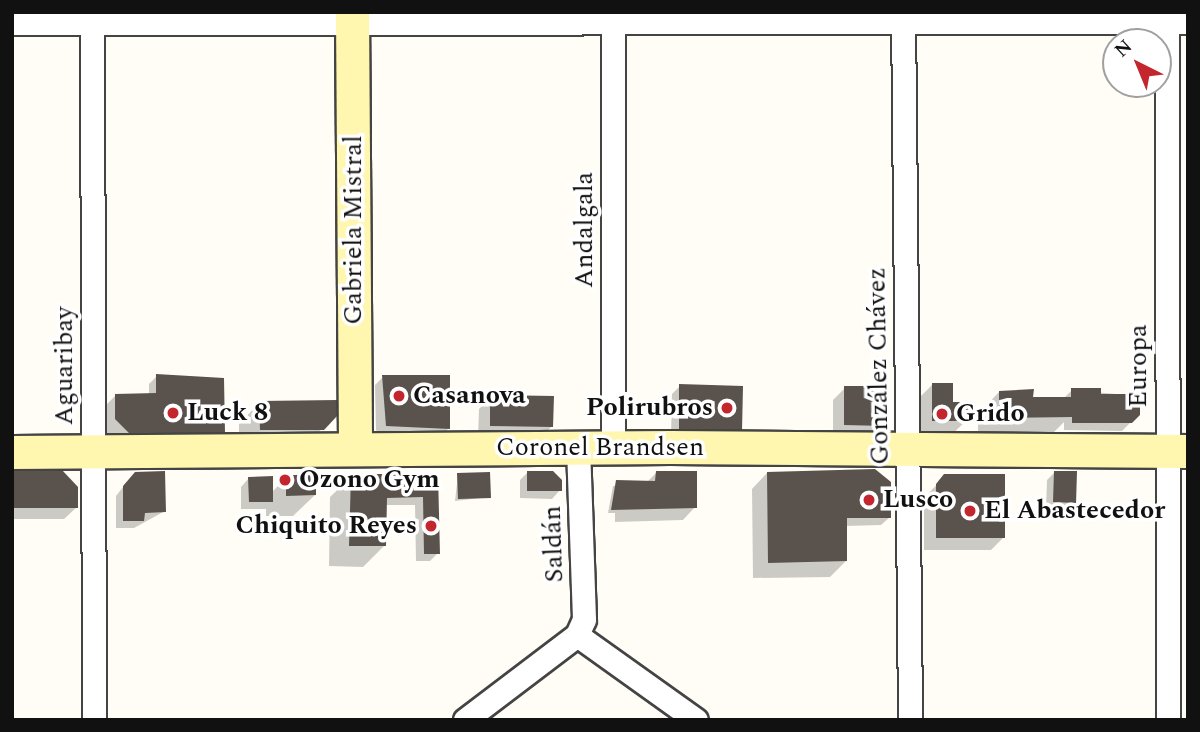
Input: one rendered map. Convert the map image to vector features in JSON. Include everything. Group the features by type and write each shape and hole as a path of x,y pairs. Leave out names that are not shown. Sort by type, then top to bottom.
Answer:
{"street":[{"path":"12,23 92,18 352,16 1174,19"},
{"name":"Gabriela Mistral","path":"352,16 355,449"},
{"name":"González Chávez","path":"903,16 910,720"},
{"name":"Andalgala","path":"613,17 613,447"},
{"name":"Aguaribay","path":"92,18 94,720"},
{"name":"Europa","path":"1168,720 1177,451 1174,19"},
{"name":"Coronel Brandsen","path":"12,452 613,447 1177,451"},
{"name":"Saldán","path":"577,635 584,619 578,449"},
{"path":"465,720 577,635 696,720"}],"building":[{"path":"156,374 224,378 225,433 130,434 115,419 115,394 156,393"},
{"path":"382,375 450,375 450,429 386,426"},
{"path":"932,383 953,383 953,402 969,402 969,421 932,421"},
{"path":"679,384 743,386 742,431 679,430"},
{"path":"844,386 885,386 885,426 844,425"},
{"path":"1071,388 1101,388 1101,394 1140,394 1140,415 1132,423 1072,423 1072,417 999,418 999,391 1034,389 1033,397 1071,397"},
{"path":"490,395 554,396 553,427 490,426"},
{"path":"338,400 338,415 324,430 260,430 259,401"},
{"path":"875,469 891,482 891,518 847,518 847,561 768,563 767,472"},
{"path":"12,470 62,470 78,487 78,508 12,508"},
{"path":"165,471 166,512 145,513 144,521 123,521 123,486 135,472"},
{"path":"527,471 553,471 562,480 562,491 527,491"},
{"path":"656,471 697,471 697,508 611,510 616,480 655,481"},
{"path":"1054,471 1077,471 1076,503 1053,502"},
{"path":"490,472 491,498 458,499 457,473"},
{"path":"351,474 438,474 440,554 424,554 423,497 387,498 386,546 349,546"},
{"name":"El Abastecedor","path":"944,474 1005,474 1005,538 936,538 936,484"},
{"path":"286,475 316,475 316,495 286,496"},
{"path":"273,476 273,502 249,502 248,477"}],"place":[{"name":"Casanova","path":"399,396"},
{"name":"Polirubros","path":"727,408"},
{"name":"Luck 8","path":"173,413"},
{"name":"Grido","path":"942,414"},
{"name":"Ozono Gym","path":"285,480"},
{"name":"Lusco","path":"869,500"},
{"name":"El Abastecedor","path":"970,511"},
{"name":"Chiquito Reyes","path":"431,526"}]}
